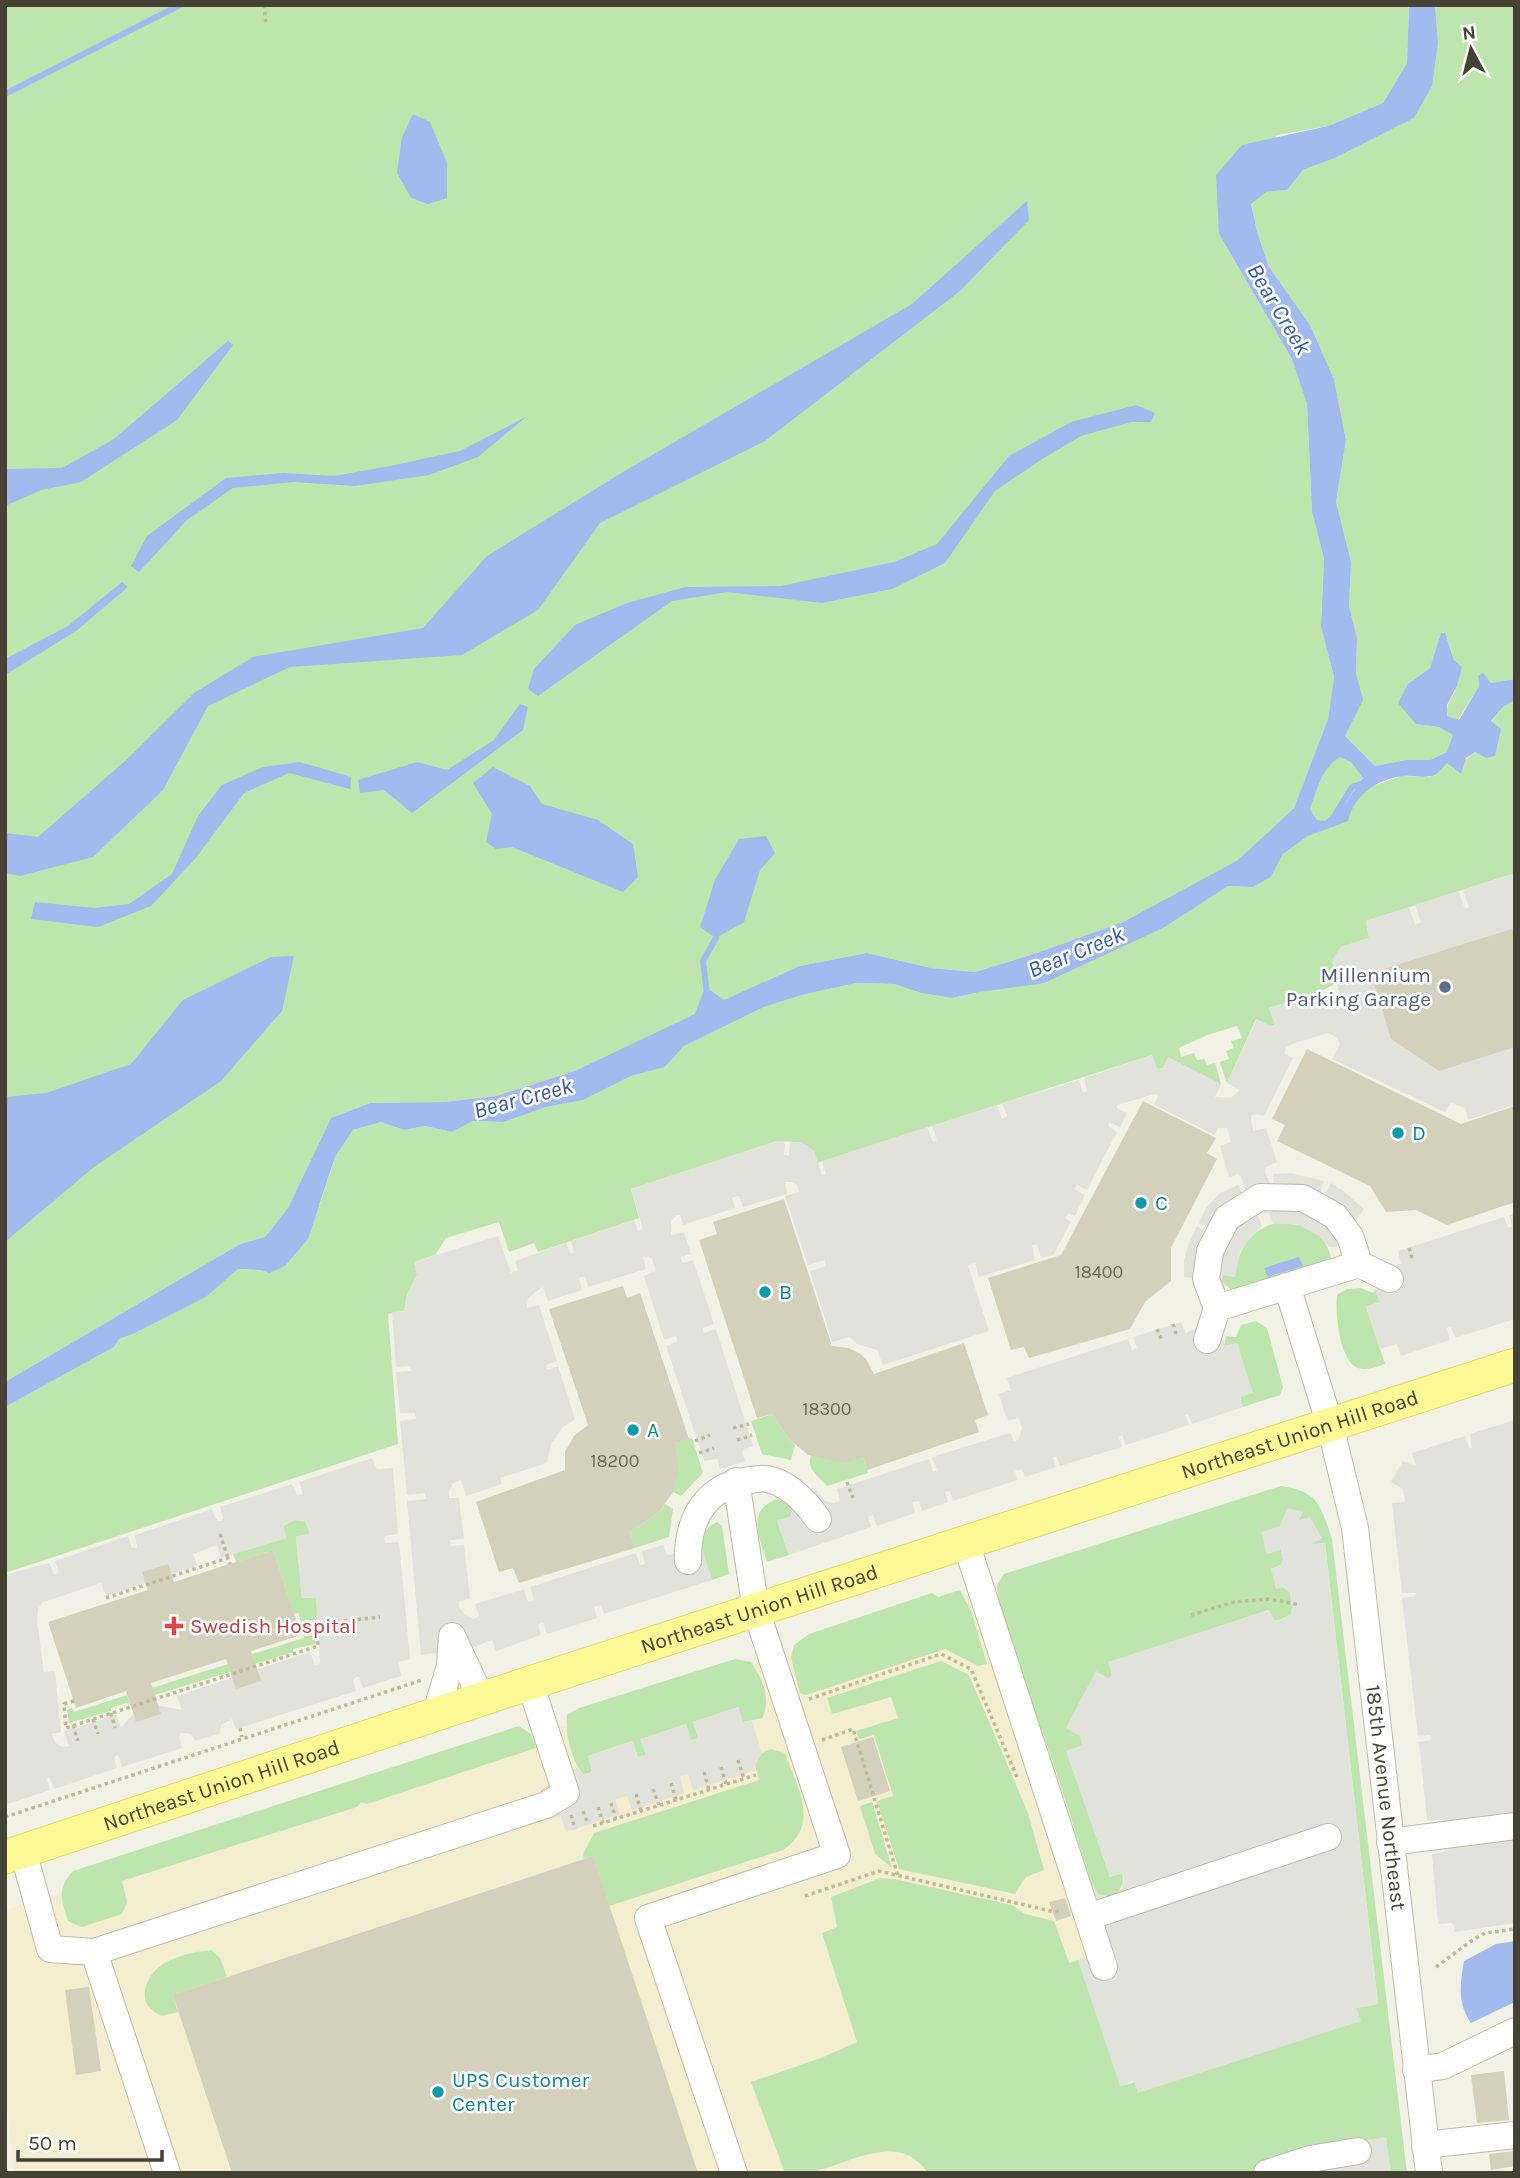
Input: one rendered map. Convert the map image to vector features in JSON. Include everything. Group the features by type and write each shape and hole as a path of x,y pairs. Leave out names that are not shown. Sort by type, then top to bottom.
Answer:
{"main road":[{"name":"Northeast Union Hill Road","path":"14,1854 530,1683 1515,1365"}],"street":[{"path":"1207,1339 1217,1308 1206,1279 1210,1251 1227,1218 1260,1197 1303,1198 1335,1216 1350,1236 1359,1264"},
{"path":"1217,1308 1359,1264 1390,1279"},
{"name":"185th Avenue Northeast","path":"1287,1286 1330,1424 1354,1528 1429,2173"},
{"path":"688,1562 688,1542 697,1514 709,1497 736,1481 766,1478 787,1487 807,1503 818,1519"},
{"path":"733,2173 649,1918 837,1855 756,1610 736,1481"},
{"path":"966,1543 1073,1915 1104,1967"},
{"path":"435,1716 450,1666 452,1636 482,1700"},
{"path":"14,1854 50,1949 94,1952 545,1805 566,1793 530,1683"},
{"path":"1390,1842 1515,1826"},
{"path":"1073,1915 1328,1837"},
{"path":"94,1952 167,2173"},
{"path":"1416,2070 1443,2066 1515,2031"},
{"path":"1425,2145 1515,2135"},
{"path":"1267,2173 1310,2159 1358,2151"}],"path":[{"path":"264,5 266,25"},
{"path":"1409,1248 1413,1261"},
{"path":"1172,1324 1177,1337"},
{"path":"1157,1329 1162,1341"},
{"path":"733,1429 749,1424"},
{"path":"737,1440 752,1435"},
{"path":"695,1441 710,1436"},
{"path":"699,1453 714,1448"},
{"path":"847,1482 853,1498"},
{"path":"220,1534 230,1564"},
{"path":"106,1598 228,1558"},
{"path":"1191,1615 1234,1602 1269,1599 1300,1605"},
{"path":"299,1630 316,1624 380,1617"},
{"path":"74,1701 64,1704 66,1728 318,1646 316,1624"},
{"path":"787,1707 941,1654 971,1669 1018,1780"},
{"path":"5,1817 424,1679"},
{"path":"111,1713 115,1728"},
{"path":"93,1719 98,1734"},
{"path":"73,1725 78,1741"},
{"path":"240,1728 243,1737"},
{"path":"801,1748 853,1729 898,1876"},
{"path":"738,1760 744,1779"},
{"path":"721,1767 726,1784"},
{"path":"704,1772 709,1790"},
{"path":"583,1811 590,1825 603,1823 755,1775"},
{"path":"671,1783 676,1800"},
{"path":"653,1789 659,1805"},
{"path":"636,1794 641,1811"},
{"path":"611,1803 616,1819"},
{"path":"598,1807 603,1823"},
{"path":"571,1815 575,1829"},
{"path":"805,1896 879,1871 1055,1912"},
{"path":"1436,1967 1485,1933 1515,1929"}],"shaded area":[{"path":"1515,873 1515,1105 1468,1120 1465,1108 1451,1103 1445,1112 1332,1059 1340,1044 1336,1037 1328,1033 1286,1048 1284,1053 1293,1058 1264,1116 1252,1115 1253,1131 1266,1128 1277,1162 1266,1167 1265,1172 1270,1184 1274,1185 1273,1174 1292,1173 1324,1181 1320,1193 1324,1195 1331,1183 1342,1190 1364,1209 1356,1220 1369,1248 1339,1257 1342,1247 1329,1247 1321,1237 1297,1224 1273,1224 1268,1212 1258,1215 1262,1227 1251,1236 1240,1252 1235,1277 1223,1275 1222,1282 1226,1286 1201,1295 1198,1278 1184,1277 1184,1260 1189,1243 1197,1226 1208,1233 1210,1229 1199,1223 1206,1208 1220,1193 1238,1185 1244,1195 1247,1194 1238,1174 1229,1177 1220,1146 1231,1142 1227,1128 1218,1128 1215,1135 1154,1105 1158,1096 1155,1094 1117,1105 1117,1108 1127,1113 1120,1127 1109,1122 1108,1126 1117,1132 1087,1190 1077,1185 1074,1189 1085,1195 1075,1216 1068,1213 1065,1218 1071,1222 1053,1255 1041,1258 1037,1244 1032,1245 1035,1260 979,1277 975,1263 968,1265 989,1331 883,1365 877,1350 857,1344 849,1337 832,1342 810,1271 826,1266 825,1260 808,1265 785,1196 799,1192 797,1185 785,1182 787,1194 743,1207 737,1196 732,1198 735,1208 683,1225 680,1215 677,1215 671,1221 671,1235 684,1232 691,1254 681,1257 681,1260 683,1263 693,1260 714,1324 703,1328 704,1333 716,1329 753,1446 743,1449 746,1461 720,1469 717,1459 704,1461 666,1346 678,1341 676,1336 664,1340 644,1276 656,1271 652,1259 643,1257 646,1269 588,1287 585,1276 579,1278 582,1290 548,1301 543,1287 534,1293 528,1299 527,1308 539,1305 557,1361 546,1365 547,1370 558,1366 575,1419 563,1427 551,1444 547,1463 500,1478 502,1484 466,1496 461,1480 453,1483 449,1498 459,1498 464,1539 450,1540 451,1546 464,1545 470,1599 459,1601 459,1607 465,1615 473,1619 479,1616 475,1604 524,1589 528,1602 534,1600 530,1587 636,1553 640,1565 645,1564 642,1551 663,1545 667,1555 671,1555 677,1550 701,1544 712,1580 604,1614 601,1605 594,1607 597,1618 547,1634 543,1622 538,1625 541,1635 496,1651 492,1640 472,1650 442,1656 437,1653 421,1655 407,1501 426,1499 425,1493 407,1495 400,1421 416,1419 415,1413 400,1413 396,1372 411,1371 410,1366 396,1367 392,1312 404,1311 407,1295 417,1275 414,1262 498,1236 511,1273 518,1270 515,1261 566,1243 570,1254 574,1253 571,1241 634,1220 638,1231 643,1229 631,1189 777,1141 785,1141 784,1155 789,1156 790,1142 801,1142 814,1151 822,1175 826,1174 822,1161 927,1127 933,1142 937,1140 932,1126 997,1105 1002,1119 1007,1116 1002,1103 1079,1080 1083,1093 1087,1091 1084,1078 1152,1055 1157,1069 1163,1068 1168,1057 1221,1084 1215,1097 1231,1098 1240,1090 1227,1083 1257,1019 1272,1027 1275,1024 1269,1008 1323,990 1329,1004 1338,999 1332,960 1341,947 1369,938 1366,921 1409,907 1415,925 1421,922 1415,905 1458,891 1465,909 1469,907 1463,890"},
{"path":"1515,1214 1515,1319 1455,1338 1451,1327 1447,1328 1450,1340 1401,1356 1397,1344 1380,1349 1366,1306 1380,1302 1375,1290 1387,1265 1401,1264 1398,1251 1504,1217 1508,1228 1512,1226 1509,1215"},
{"path":"1181,1322 1186,1333 1197,1328 1224,1341 1224,1346 1237,1343 1253,1393 1240,1397 1243,1407 1192,1424 1188,1414 1185,1415 1189,1425 1126,1445 1122,1435 1119,1437 1122,1447 1060,1466 1056,1456 1053,1458 1056,1467 1025,1477 1022,1469 1015,1471 1017,1480 953,1501 950,1491 945,1492 948,1502 922,1511 919,1501 912,1502 915,1513 877,1526 873,1515 868,1517 871,1527 789,1555 777,1520 790,1517 793,1509 816,1490 825,1501 834,1503 840,1501 837,1489 929,1459 933,1472 937,1470 932,1457 1010,1433 1014,1441 1018,1440 1022,1428 1019,1418 1007,1421 999,1394 1011,1390 1007,1378 1128,1339 1132,1350 1137,1348 1133,1337"},
{"path":"1515,1420 1515,1923 1454,1932 1454,1925 1451,1923 1438,1924 1432,1854 1444,1852 1445,1849 1442,1820 1427,1820 1419,1742 1431,1740 1432,1737 1418,1736 1402,1598 1415,1596 1416,1593 1402,1593 1392,1503 1405,1500 1403,1489 1391,1482 1403,1461 1416,1466 1412,1453 1465,1436 1469,1448 1472,1448 1470,1434"},
{"path":"372,1458 377,1469 393,1468 398,1534 385,1536 384,1540 386,1543 399,1542 410,1659 398,1662 401,1676 363,1688 359,1677 356,1677 353,1680 356,1691 236,1729 232,1719 221,1725 220,1733 195,1741 191,1734 181,1733 179,1736 182,1748 122,1767 119,1756 116,1755 114,1758 117,1768 55,1789 49,1777 47,1779 50,1790 5,1805 5,1575 49,1563 54,1574 57,1574 59,1572 55,1561 128,1536 132,1548 136,1548 135,1535 212,1509 218,1521 221,1521 223,1518 220,1507 292,1484 297,1495 300,1495 303,1494 299,1482","holes":["294,1520 305,1521 310,1534 296,1536 302,1598 316,1598 320,1663 315,1666 310,1652 177,1696 182,1710 161,1706 133,1714 121,1728 116,1715 64,1731 69,1746 62,1747 56,1743 51,1734 61,1732 55,1671 44,1672 37,1621 38,1609 43,1602 101,1583 106,1596 197,1566 193,1554 217,1545 221,1558 286,1538 283,1526"]},
{"path":"1284,1489 1205,2173 15,2173 5,2096 5,1910"},
{"path":"1287,1508 1303,1512 1299,1520 1310,1517 1322,1538 1312,1544 1325,1543 1378,2004 1356,2008 1361,2021 1138,2093 1134,2081 1120,2086 1078,1960 1089,1956 1070,1889 1091,1882 1098,1894 1113,1897 1122,1889 1124,1879 1121,1873 1110,1877 1066,1751 1083,1745 1080,1736 1066,1728 1096,1671 1109,1679 1112,1675 1108,1662 1269,1610 1275,1621 1291,1614 1290,1592 1283,1587 1276,1589 1271,1569 1281,1565 1281,1550 1267,1554 1261,1532 1280,1526"},
{"path":"738,1707 743,1722 752,1721 762,1753 755,1765 756,1770 693,1790 688,1774 680,1776 684,1793 632,1811 627,1796 615,1800 620,1814 566,1832 561,1816 550,1819 540,1790 548,1785 547,1778 577,1768 583,1774 590,1773 592,1770 588,1756 633,1741 638,1757 646,1755 640,1739 686,1724 691,1740 698,1738 693,1722"},
{"path":"1386,2137 1391,2173 1250,2173 1308,2149"}],"green space":[{"path":"5,5 1409,5 1407,63 1383,103 1328,126 1277,135 1219,234 1292,359 1307,404 1312,512 1324,559 1321,625 1334,677 1328,719 1294,808 1238,860 1123,922 1034,954 975,972 931,968 867,953 800,966 575,1071 496,1096 443,1102 370,1103 331,1118 288,1208 265,1237 240,1244 5,1382"},
{"path":"1435,5 1515,5 1515,679 1491,683 1482,674 1478,676 1479,686 1458,720 1447,716 1457,677 1445,633 1441,633 1430,668 1408,684 1416,724 1439,727 1454,735 1447,752 1430,760 1406,760 1375,766 1345,736 1362,700 1356,673 1357,638 1349,606 1351,562 1336,502 1346,440 1334,379 1310,325 1269,267 1251,203 1266,192 1287,190 1303,170 1335,158 1414,118 1438,43"},
{"path":"1515,700 1515,873 1366,921 1369,938 1341,947 1333,960 1337,983 1269,1008 1275,1024 1271,1027 1256,1019 1227,1083 1220,1062 1229,1059 1226,1051 1234,1048 1231,1041 1242,1038 1237,1026 1207,1035 1179,1048 1181,1057 1194,1053 1197,1060 1204,1059 1207,1065 1215,1063 1221,1084 1168,1058 1163,1068 1157,1069 1152,1055 817,1163 807,1146 797,1142 777,1141 631,1189 639,1218 538,1252 534,1243 509,1252 499,1222 446,1238 435,1255 414,1262 417,1275 407,1295 404,1311 388,1314 398,1444 5,1573 5,1407 114,1347 119,1339 206,1297 238,1269 269,1273 320,1204 335,1157 353,1130 381,1122 404,1130 425,1126 452,1132 473,1121 504,1122 546,1107 583,1100 631,1076 665,1067 684,1046 764,1007 802,995 856,983 894,984 921,993 952,998 980,992 1135,940 1165,927 1228,886 1253,887 1271,877 1283,854 1308,836 1331,827 1373,786 1401,776 1430,777 1447,762 1454,769 1475,752 1486,758 1496,727 1491,722 1503,707"},
{"path":"1339,756 1351,761 1363,778 1345,804 1325,822 1317,820 1310,809 1315,794 1324,773"},
{"path":"1273,1224 1303,1226 1319,1235 1332,1262 1233,1291 1222,1282 1221,1277 1235,1276 1239,1258 1251,1237"},
{"path":"1361,1288 1373,1293 1375,1290 1380,1302 1366,1307 1385,1364 1368,1369 1358,1368 1346,1356 1337,1313 1337,1295 1347,1289"},
{"path":"1256,1321 1267,1328 1283,1387 1280,1395 1243,1407 1240,1397 1252,1393 1237,1344 1224,1346 1226,1336 1236,1337 1241,1325"},
{"path":"772,1414 795,1445 791,1460 762,1454 751,1421"},
{"path":"692,1438 703,1473 681,1496 673,1492 675,1443"},
{"path":"811,1455 863,1457 868,1473 827,1486 811,1468"},
{"path":"1281,1486 1303,1492 1316,1502 1332,1539 1407,2173 1262,2167 1250,2173 928,2173 916,2160 903,2153 889,2151 858,2157 812,2172 785,2173 751,2082 821,2058 857,2042 822,1933 837,1927 831,1897 880,1878 1012,1905 1025,1914 1054,1921 1069,1963 1078,1960 1121,2086 1360,2021 1356,2008 1378,2004 1325,1543 1312,1545 1299,1520 1281,1550 1281,1565 1271,1569 1283,1587 1290,1592 1291,1614 1274,1621 1268,1610 1109,1663 1112,1675 1109,1679 1095,1672 1080,1736 1083,1746 1067,1752 1110,1877 1122,1873 1122,1886 1113,1897 1098,1894 1091,1882 998,1604 997,1585 1004,1574"},
{"path":"777,1499 789,1503 793,1509 790,1517 777,1521 789,1555 767,1562 757,1526 758,1518 767,1504"},
{"path":"665,1504 673,1509 669,1537 635,1548 630,1532 659,1512"},
{"path":"294,1520 305,1521 310,1534 296,1537 302,1598 316,1597 318,1619 302,1625 298,1613 294,1614 273,1550 236,1562 233,1554 286,1538 283,1526"},
{"path":"717,1522 722,1526 729,1574 712,1580 702,1540 709,1527"},
{"path":"960,1590 971,1611 987,1664 978,1666 945,1649 806,1695 800,1693 791,1658 794,1645 809,1634 932,1593 938,1597"},
{"path":"314,1628 316,1644 293,1649 293,1652 255,1664 252,1654 304,1638 303,1632"},
{"path":"735,1659 751,1662 759,1675 766,1697 762,1718 743,1722 738,1707 693,1722 698,1738 691,1741 686,1724 641,1739 646,1755 638,1758 632,1741 588,1756 592,1770 583,1774 570,1746 567,1715 579,1708"},
{"path":"941,1661 969,1675 1028,1813 1044,1870 1026,1877 1015,1894 899,1869 877,1801 893,1796 874,1735 859,1739 856,1731 898,1718 891,1697 832,1714 827,1698"},
{"path":"228,1664 230,1672 155,1695 152,1688"},
{"path":"127,1695 130,1704 126,1703 111,1708 111,1711 69,1723 67,1710 72,1708 74,1712"},
{"path":"519,1726 531,1734 536,1748 367,1804 361,1802 357,1807 122,1881 127,1902 122,1914 82,1927 68,1921 62,1894 64,1883 73,1871"},
{"path":"771,1749 785,1753 800,1792 803,1817 801,1829 794,1840 783,1850 609,1906 593,1856 584,1859 583,1854 594,1833 759,1780 755,1765 760,1754"},
{"path":"872,1802 892,1868 875,1854 860,1806"},
{"path":"211,1950 220,1958 227,1977 173,1995 178,2012 162,2016 151,2009 145,1991 154,1972 180,1956"}],"water":[{"name":"Bear Creek","path":"1409,5 1435,5 1438,43 1432,86 1414,118 1335,158 1303,170 1287,190 1266,192 1251,204 1269,267 1310,325 1334,379 1346,440 1336,502 1351,562 1349,606 1357,638 1356,673 1363,700 1345,736 1375,766 1406,760 1430,760 1447,752 1453,735 1439,727 1416,724 1398,703 1408,684 1430,668 1441,633 1445,633 1454,660 1462,667 1457,686 1447,705 1447,716 1459,720 1479,686 1478,676 1483,673 1491,683 1515,679 1515,700 1503,707 1491,721 1501,729 1495,756 1486,758 1475,752 1466,758 1461,774 1447,763 1433,775 1403,776 1376,785 1355,803 1348,821 1308,836 1283,854 1271,877 1253,887 1228,886 1165,927 1044,983 952,998 921,993 894,984 856,983 764,1007 684,1046 665,1067 631,1076 583,1100 546,1107 504,1122 473,1121 452,1132 425,1126 404,1130 381,1122 353,1130 335,1157 308,1239 285,1266 269,1273 238,1269 206,1297 119,1339 114,1347 5,1407 5,1382 240,1244 265,1237 288,1208 331,1118 370,1103 443,1102 496,1096 575,1071 695,1014 704,990 710,990 724,1000 800,966 867,953 931,968 975,972 1034,954 1123,922 1238,860 1294,808 1328,719 1334,677 1321,626 1324,559 1312,512 1307,404 1292,359 1219,234 1216,175 1242,145 1328,126 1383,103 1407,63","holes":["1340,757 1351,762 1363,778 1345,804 1325,821 1317,820 1310,809 1324,773"]},
{"path":"413,114 430,122 447,163 447,198 428,204 411,198 397,173 402,137"},
{"path":"1027,201 1029,220 960,291 765,441 600,523 538,610 462,655 290,667 208,706 163,790 93,857 20,876 5,873 5,833 38,837 125,761 194,693 253,657 423,628 487,556 623,472 912,304"},
{"path":"228,341 233,345 177,420 81,482 41,490 5,506 5,469 62,468 114,439"},
{"path":"1136,405 1155,413 1151,422 1131,422 1081,436 1039,461 995,491 945,563 892,589 822,603 727,592 672,601 538,696 528,689 534,669 575,625 627,603 686,587 781,586 894,562 937,544 1009,456 1071,422"},
{"path":"526,417 478,457 429,475 355,486 294,482 233,488 187,520 139,572 131,566 147,536 226,478 284,473 334,476 390,466 460,451"},
{"path":"122,582 128,587 76,631 5,675 5,659 68,626"},
{"path":"520,704 528,707 523,730 412,813 384,790 360,793 358,780 417,762 447,770 494,740"},
{"path":"300,762 351,777 350,789 289,773 244,793 195,859 151,906 98,927 31,919 35,902 94,908 129,904 172,874 198,816 222,785 263,767"},
{"path":"493,767 530,786 542,804 598,820 633,844 638,877 623,892 512,847 496,849 486,842 492,814 473,783"},
{"path":"766,836 775,853 760,870 744,922 716,938 700,927 715,880 739,839"},
{"path":"294,956 282,1011 221,1081 94,1167 5,1242 5,1097 46,1093 131,1064 183,1000 271,957"},
{"path":"1299,1257 1303,1266 1268,1277 1264,1268"},
{"path":"1515,1941 1515,2002 1471,2023 1462,2000 1464,1961 1496,1944"}],"building":[{"name":"Millennium Parking Garage","path":"1515,928 1515,1047 1439,1071 1391,1039 1371,973"},
{"name":"D","path":"1307,1049 1461,1124 1515,1106 1515,1202 1447,1225 1416,1210 1386,1212 1370,1186 1277,1141 1285,1125 1272,1119"},
{"name":"C","path":"1143,1101 1216,1138 1207,1153 1217,1159 1171,1248 1171,1281 1145,1302 1130,1329 1029,1358 1024,1347 1011,1350 988,1278 1061,1255"},
{"name":"B","path":"784,1199 832,1346 859,1353 866,1359 874,1374 964,1343 988,1415 975,1420 979,1432 867,1470 863,1457 845,1463 808,1455 790,1440 772,1414 757,1418 699,1240 717,1234 713,1222"},
{"name":"A","path":"623,1286 627,1298 640,1293 689,1439 675,1443 679,1467 673,1492 659,1512 630,1532 635,1548 519,1583 513,1568 499,1572 476,1502 565,1470 565,1452 574,1436 588,1425 549,1309"},
{"name":"Swedish Hospital","path":"273,1550 301,1635 251,1651 261,1681 236,1689 226,1659 151,1683 161,1714 136,1722 126,1691 76,1708 48,1622 148,1590 142,1572 168,1564 174,1582"},
{"path":"873,1737 890,1791 858,1801 841,1747"},
{"name":"UPS Customer Center","path":"593,1856 698,2173 232,2173 173,1995"},
{"path":"1065,1898 1071,1916 1056,1921 1049,1902"},
{"path":"89,1987 101,2071 76,2075 65,1990"},
{"path":"1504,2071 1509,2120 1477,2123 1471,2075"},
{"path":"1515,2151 1515,2166 1491,2170 1489,2154"}],"waterway":[{"path":"5,94 180,5"},
{"path":"1335,815 1352,787 1363,783"},
{"path":"707,995 703,961 716,938"}],"place":[{"name":"Millennium Parking Garage","path":"1445,987"},
{"name":"D","path":"1398,1133"},
{"name":"C","path":"1141,1203"},
{"name":"B","path":"765,1292"},
{"name":"A","path":"633,1430"},
{"name":"Swedish Hospital","path":"174,1626"},
{"name":"UPS Customer Center","path":"438,2092"}]}
